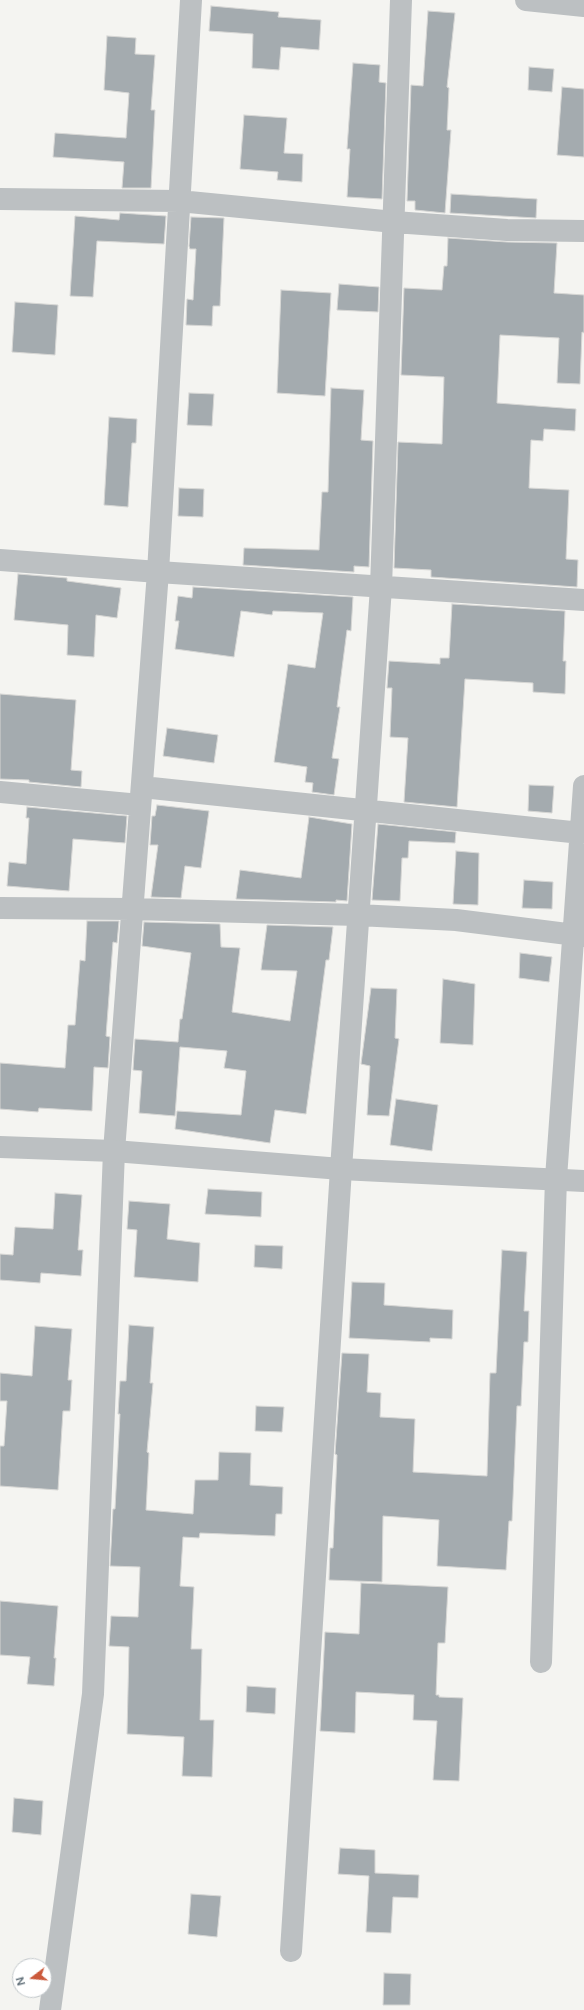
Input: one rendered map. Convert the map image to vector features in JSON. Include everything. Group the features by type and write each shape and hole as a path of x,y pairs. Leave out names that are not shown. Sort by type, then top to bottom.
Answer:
{"street":[{"path":"50,2010 94,1694 114,1151 158,572 191,0"},
{"path":"291,1951 341,1169 381,587 401,0"},
{"path":"526,0 584,6"},
{"path":"0,199 179,202 394,222 508,230 584,231"},
{"path":"0,560 584,600"},
{"path":"541,1662 556,1178 579,936 581,833 584,786"},
{"path":"0,792 141,796 365,812 581,833"},
{"path":"0,908 132,909 358,915 456,920 579,936"},
{"path":"0,1147 114,1151 341,1169 556,1178 584,1181"}],"building":[{"path":"211,6 279,12 278,17 321,20 319,50 281,47 279,70 252,68 253,34 209,31"},
{"path":"428,11 455,13 447,87 449,88 447,130 451,130 445,213 415,210 415,201 407,201 411,85 423,86"},
{"path":"107,36 136,38 135,54 155,55 151,110 155,110 151,188 122,188 124,162 53,157 55,133 126,138 129,93 104,90"},
{"path":"353,63 380,65 379,82 386,83 382,199 347,197 350,149 347,149"},
{"path":"529,67 554,69 552,92 528,90"},
{"path":"562,87 584,89 584,157 557,155"},
{"path":"244,115 287,118 284,153 303,154 302,182 277,180 278,172 240,169"},
{"path":"451,194 537,199 536,218 450,213"},
{"path":"120,213 166,216 164,244 97,241 93,297 70,296 75,216 119,220"},
{"path":"191,217 224,218 220,306 213,306 212,326 186,325 187,299 193,300 196,249 190,249 189,246"},
{"path":"448,238 507,242 557,243 554,293 584,295 584,333 582,332 580,384 557,383 559,338 500,335 497,403 576,409 575,431 544,429 543,441 531,440 529,488 569,490 566,559 578,560 577,587 431,577 431,570 394,568 398,442 442,444 444,377 401,375 404,288 442,290 444,266 447,266"},
{"path":"339,284 379,287 378,312 337,310"},
{"path":"281,290 331,293 325,396 277,393"},
{"path":"15,302 58,305 55,355 12,352"},
{"path":"331,388 364,390 361,440 373,441 369,567 354,566 354,572 243,565 244,548 319,550 322,492 328,492"},
{"path":"189,393 214,394 212,426 187,425"},
{"path":"109,417 137,419 136,443 132,443 128,507 104,505"},
{"path":"179,488 204,489 203,517 178,516"},
{"path":"18,574 67,578 67,581 121,588 117,618 96,615 94,657 67,655 68,625 14,620"},
{"path":"193,587 353,597 351,631 347,630 337,707 340,707 332,758 339,759 334,795 312,792 313,783 305,782 307,767 274,762 288,664 315,668 323,613 273,611 272,615 241,611 234,657 175,649 179,621 175,621 178,596 192,598"},
{"path":"452,604 565,611 563,661 566,661 565,694 533,692 533,683 465,679 457,807 404,802 408,738 390,737 392,688 387,688 389,661 440,664 440,658 449,658"},
{"path":"0,694 76,700 71,770 82,771 81,787 29,782 29,780 0,779"},
{"path":"167,728 218,735 214,763 163,756"},
{"path":"529,785 554,786 552,813 528,811"},
{"path":"157,805 209,811 201,868 185,866 181,898 151,897 158,845 150,845 152,816 155,816"},
{"path":"27,807 127,816 125,843 73,839 69,891 7,886 9,862 26,864 29,818 26,818"},
{"path":"309,817 352,824 347,901 236,899 240,870 301,878"},
{"path":"378,824 456,832 455,843 409,841 408,858 402,858 400,901 372,900"},
{"path":"456,851 479,853 478,905 453,904"},
{"path":"524,880 553,882 552,909 522,908"},
{"path":"87,921 119,921 117,943 113,942 106,1036 110,1037 108,1068 94,1067 92,1111 39,1108 38,1112 0,1109 0,1063 65,1068 68,1025 75,1025 80,960 85,961"},
{"path":"144,922 220,924 221,947 240,948 232,1012 290,1021 297,971 261,970 267,925 333,927 329,960 326,960 306,1114 275,1110 270,1143 175,1129 177,1111 241,1115 246,1071 224,1068 227,1051 180,1047 175,1116 139,1113 142,1071 133,1070 135,1039 178,1042 180,1019 182,1019 191,953 142,946"},
{"path":"520,953 552,957 549,982 519,978"},
{"path":"443,979 475,984 473,1045 440,1043"},
{"path":"371,988 397,989 395,1038 399,1039 389,1116 367,1115 370,1066 361,1064"},
{"path":"396,1099 438,1105 432,1151 390,1145"},
{"path":"208,1189 262,1192 261,1217 205,1214"},
{"path":"55,1193 82,1195 78,1250 83,1250 81,1276 41,1273 40,1283 0,1280 0,1254 13,1255 15,1227 53,1229"},
{"path":"129,1201 170,1204 167,1239 200,1243 198,1282 134,1277 137,1230 127,1229"},
{"path":"255,1245 283,1246 282,1269 254,1267"},
{"path":"502,1250 527,1252 524,1311 529,1311 528,1342 524,1342 521,1406 517,1406 512,1521 509,1521 506,1570 437,1566 439,1520 383,1516 382,1582 329,1580 330,1548 333,1548 337,1455 335,1454 342,1353 369,1354 367,1392 381,1393 380,1417 415,1419 413,1472 487,1476 490,1373 496,1373"},
{"path":"352,1282 385,1283 384,1305 453,1310 452,1339 430,1338 430,1342 349,1338"},
{"path":"129,1325 154,1327 150,1383 153,1383 147,1452 149,1453 146,1510 193,1514 195,1480 218,1480 219,1452 251,1453 250,1485 283,1487 282,1514 276,1514 275,1536 200,1533 199,1538 183,1537 180,1586 194,1587 191,1649 202,1649 200,1720 214,1720 212,1777 182,1776 184,1737 127,1734 129,1647 109,1646 111,1616 138,1617 140,1567 110,1566 113,1509 115,1509 120,1414 118,1414 120,1381 126,1381"},
{"path":"35,1326 72,1329 68,1380 72,1380 70,1411 63,1411 58,1490 0,1486 0,1446 4,1446 7,1401 0,1401 0,1373 32,1376"},
{"path":"256,1406 284,1407 282,1432 255,1431"},
{"path":"361,1583 448,1587 445,1643 438,1643 436,1695 439,1695 439,1697 463,1698 459,1781 433,1780 437,1721 413,1720 414,1695 356,1692 355,1733 320,1731 325,1632 359,1634"},
{"path":"0,1601 58,1606 54,1658 56,1658 54,1686 27,1684 30,1657 0,1655"},
{"path":"247,1686 276,1688 275,1714 246,1712"},
{"path":"14,1798 43,1801 41,1835 12,1832"},
{"path":"340,1848 375,1850 375,1873 419,1875 418,1898 393,1897 391,1933 366,1932 369,1876 338,1874"},
{"path":"191,1894 221,1896 217,1937 188,1934"},
{"path":"384,1973 411,1974 410,2005 383,2005"}]}
